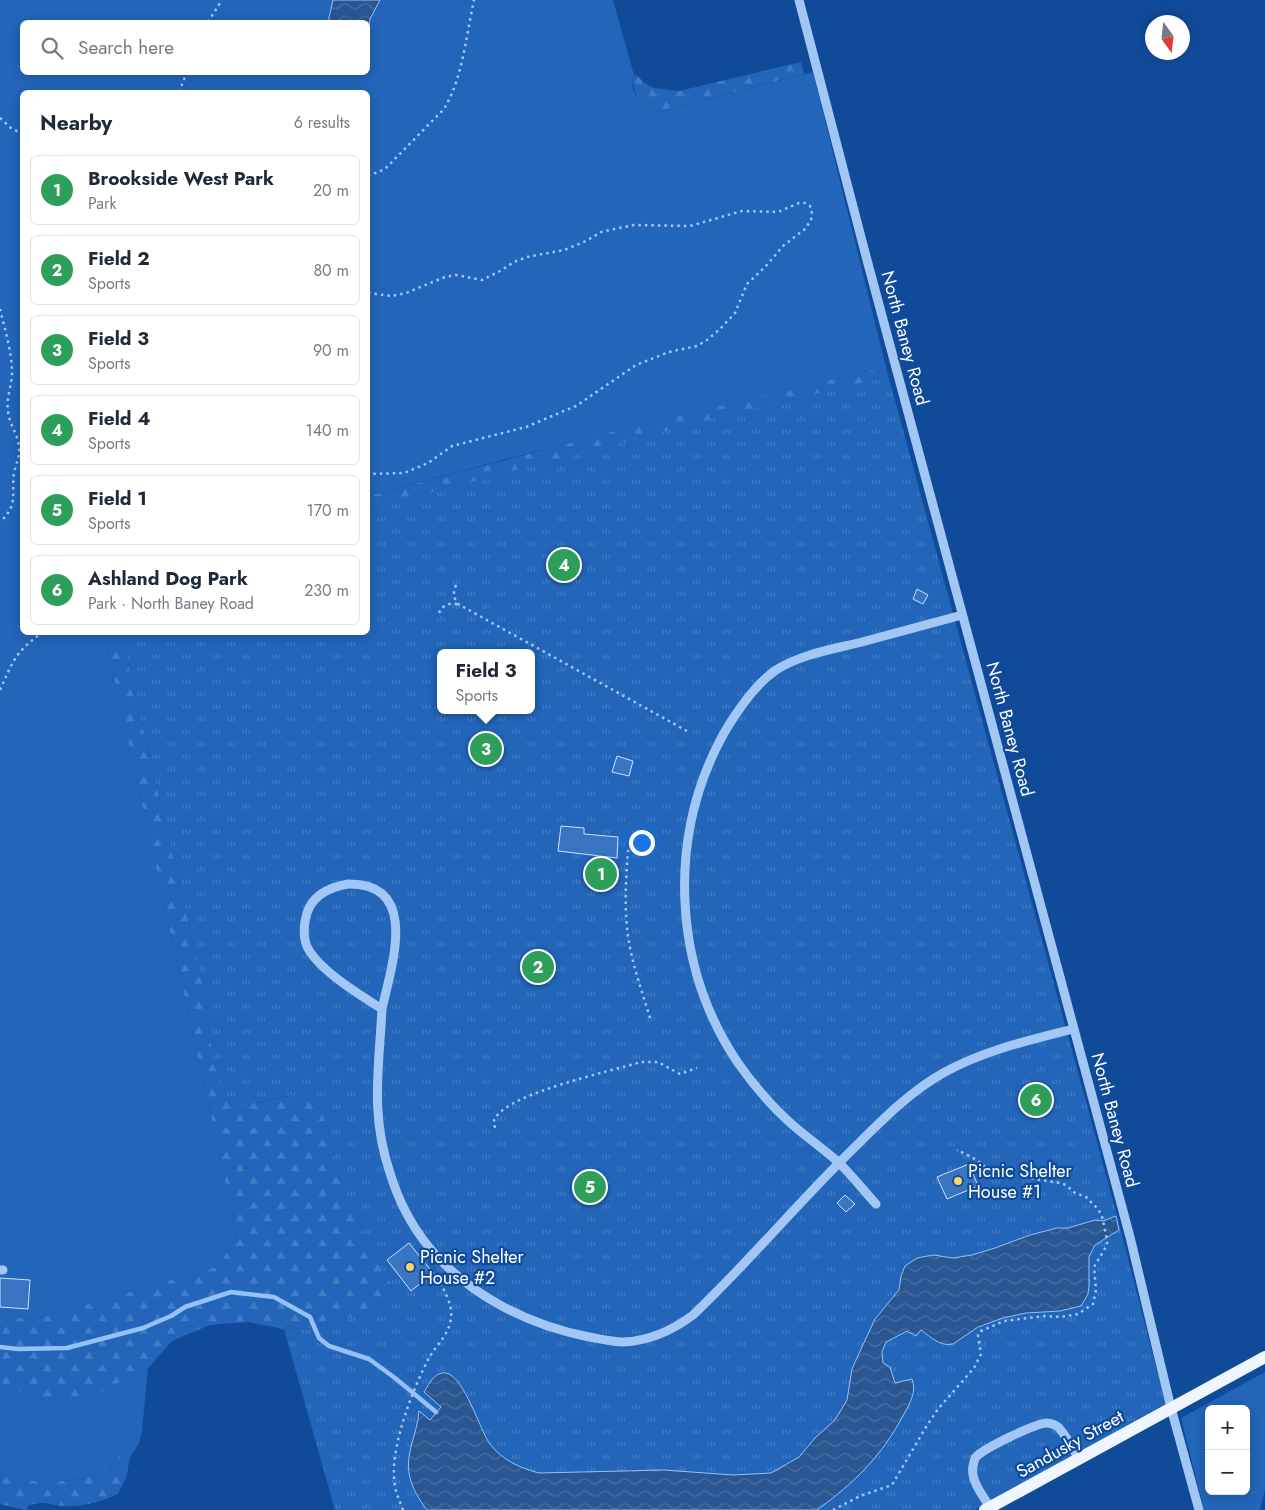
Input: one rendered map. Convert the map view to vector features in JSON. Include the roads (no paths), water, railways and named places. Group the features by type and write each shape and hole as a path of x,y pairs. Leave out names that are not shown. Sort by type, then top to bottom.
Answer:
{"main road":[{"name":"Sandusky Street","path":"988,1509 1265,1357"}],"street":[{"name":"North Baney Road","path":"798,0 1130,1237 1171,1408 1199,1510"},
{"path":"876,1204 838,1162 798,1130 771,1104 738,1063 717,1028 694,968 686,922 685,865 690,824 710,763 726,729 752,693 775,671 805,657 962,615"},
{"path":"382,1009 332,975 307,946 304,930 307,912 312,903 326,890 348,884 361,884 372,887 384,896 392,908 397,926 397,938 382,1009 376,1094 377,1119 390,1173 412,1222 430,1248 456,1274 480,1294 513,1312 570,1333 622,1342 646,1338 682,1324 705,1304 838,1162 892,1110 944,1072 1011,1045 1073,1028"},
{"path":"988,1509 972,1472 976,1458 1021,1432 1049,1423 1058,1426 1079,1459"}],"water":[{"path":"333,0 380,0 370,20 328,20"},
{"path":"1116,1216 1119,1230 1095,1245 1089,1257 1088,1294 1081,1306 1060,1311 1026,1313 1003,1318 978,1327 953,1344 948,1345 940,1343 921,1330 916,1336 907,1331 886,1342 882,1352 883,1363 890,1367 895,1383 912,1379 914,1388 910,1401 886,1443 866,1468 817,1510 427,1510 416,1494 410,1478 409,1462 419,1411 430,1420 441,1407 424,1392 437,1375 447,1373 455,1378 462,1388 486,1437 495,1450 512,1463 532,1471 539,1473 664,1470 733,1475 771,1473 799,1457 815,1438 835,1420 847,1400 852,1369 861,1349 875,1319 899,1290 905,1266 917,1258 933,1255 953,1258 972,1255 1030,1235 1057,1228 1068,1228 1095,1220 1103,1221"}],"waterway":[{"path":"0,1347 18,1349 67,1348 143,1328 171,1316 185,1307 231,1292 274,1297 310,1317 319,1338 329,1346 369,1359 436,1412"}],"place":[{"name":"Field 4","path":"564,565"},
{"name":"Field 3","path":"486,749"},
{"name":"Brookside West Park","path":"601,874"},
{"name":"Field 2","path":"538,967"},
{"name":"Ashland Dog Park","path":"1036,1100"},
{"name":"Picnic Shelter House #1","path":"958,1181"},
{"name":"Field 1","path":"590,1187"},
{"name":"Picnic Shelter House #2","path":"410,1267"}]}
